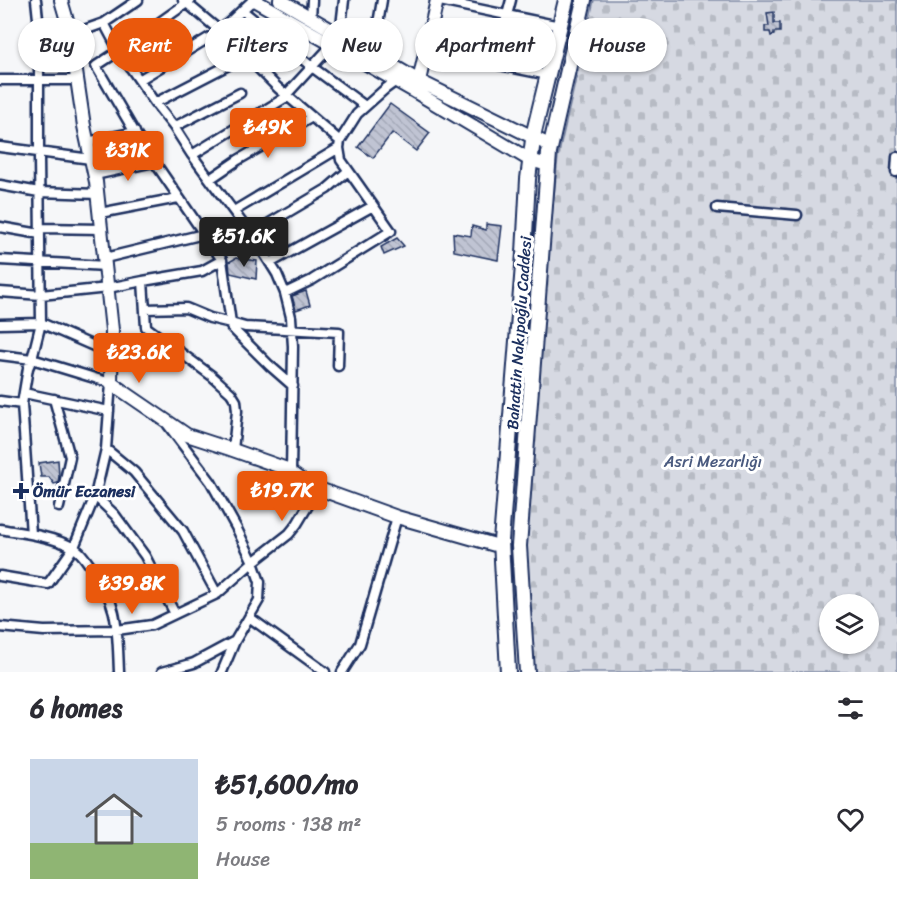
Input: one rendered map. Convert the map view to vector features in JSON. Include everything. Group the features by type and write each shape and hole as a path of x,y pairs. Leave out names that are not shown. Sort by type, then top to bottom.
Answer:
{"main road":[{"name":"Bahattin Nakıpoğlu Caddesi","path":"508,672 502,547 530,160 533,137 566,0"},
{"name":"Bahattin Nakıpoğlu Caddesi","path":"527,672 519,546 548,165 584,0"}],"street":[{"path":"31,534 22,404 28,368 41,323 39,28 36,0"},
{"path":"61,0 66,18"},
{"path":"95,26 104,23 138,0"},
{"path":"234,18 253,0 321,33"},
{"path":"280,0 311,18 321,27"},
{"path":"311,18 312,0"},
{"path":"341,18 345,0"},
{"path":"379,18 382,0"},
{"path":"432,18 436,0 560,26"},
{"path":"505,18 511,0"},
{"path":"164,18 187,1 206,18"},
{"path":"242,10 312,67 365,106"},
{"path":"104,23 107,29"},
{"path":"139,80 205,40"},
{"path":"192,155 287,96 321,57"},
{"path":"107,59 96,66 154,162 222,260 231,327 242,340 293,386"},
{"path":"0,576 48,584 74,547 95,496 106,449 112,330 98,194 76,72"},
{"path":"133,72 251,234 277,274 285,293 291,317 293,346 291,474"},
{"path":"155,103 215,72"},
{"path":"262,72 339,144 341,160 391,231 312,280 285,293"},
{"path":"383,72 530,160 548,165"},
{"path":"403,72 551,146"},
{"path":"419,81 421,72"},
{"path":"533,72 548,75"},
{"path":"0,80 77,80"},
{"path":"234,211 339,144 357,114 396,81"},
{"path":"174,127 240,93"},
{"path":"210,179 312,117"},
{"path":"87,142 135,132"},
{"path":"0,147 91,159"},
{"path":"896,172 897,157"},
{"path":"95,176 154,162"},
{"path":"251,234 327,189 348,171"},
{"path":"0,185 39,192 98,194"},
{"path":"100,213 178,198"},
{"path":"270,262 373,206"},
{"path":"717,208 797,215"},
{"path":"0,227 40,231 102,229"},
{"path":"0,260 105,262 204,234"},
{"path":"0,292 41,295 108,288 202,271 222,260"},
{"path":"142,281 146,327 212,376 231,393 236,401 233,450"},
{"path":"145,309 186,308 210,318 245,327 339,332 338,366"},
{"path":"0,324 41,323 112,354"},
{"path":"0,355 32,360 111,383 187,435 284,468 308,485 318,489 397,516 502,547"},
{"path":"24,393 109,411"},
{"path":"54,399 70,457 59,507"},
{"path":"0,401 22,404"},
{"path":"164,420 211,482 254,562 260,582 259,600 235,641 222,672"},
{"path":"106,449 134,472 183,531 217,594"},
{"path":"0,627 44,631 117,630 152,626 217,594 289,534 318,489"},
{"path":"95,496 115,515 145,556 175,614"},
{"path":"342,672 360,644 397,516"},
{"path":"0,529 31,534 74,547 87,561 104,584 113,604 117,630 118,672"},
{"path":"249,617 325,672"},
{"path":"162,672 194,663 235,641"}],"green space":[{"name":"Asri Mezarlığı","path":"594,0 897,0 897,672 528,672 522,541 538,349 558,157 577,72 667,72 667,18 590,18"}],"building":[{"path":"774,12 774,23 780,23 780,32 774,32 771,36 770,32 765,32 765,26 769,26 767,13"},
{"path":"390,104 430,133 416,151 392,133 373,158 358,147"},
{"path":"486,224 502,226 498,260 454,251 453,233 471,236 472,226 486,230"},
{"path":"397,238 404,246 384,255 381,247"},
{"path":"236,258 257,261 256,279 230,273 229,262"},
{"path":"306,291 310,305 296,310 292,296"},
{"path":"58,460 58,483 54,484 49,477 41,477 39,463"}],"place":[{"name":"Ömür Eczanesi","path":"21,491"}]}
